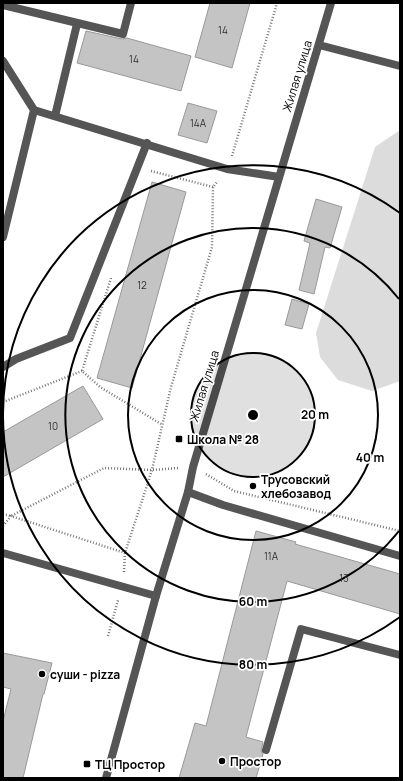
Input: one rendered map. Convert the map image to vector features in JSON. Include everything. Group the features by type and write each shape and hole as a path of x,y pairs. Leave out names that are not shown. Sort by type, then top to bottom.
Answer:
{"street":[{"path":"3,5 123,34 131,3"},
{"name":"Жилая улица","path":"106,778 156,596 188,492 193,466 331,3"},
{"path":"55,116 77,24"},
{"path":"319,45 400,66"},
{"path":"3,61 34,110 147,143 227,169 279,177"},
{"path":"3,237 34,110"},
{"path":"3,367 16,359 70,338 147,143"},
{"path":"188,492 223,505 400,556"},
{"path":"3,553 156,596"},
{"path":"266,750 301,629 400,655"}],"path":[{"path":"108,636 122,586 125,553 152,470 161,424 212,247 213,187 227,169 234,149 277,3"},
{"path":"146,170 213,187"},
{"path":"82,371 112,274"},
{"path":"82,371 100,387 161,424"},
{"path":"3,402 82,371"},
{"path":"3,526 11,516 104,468 152,470"},
{"path":"234,491 400,531"},
{"path":"3,514 125,553"}],"shaded area":[{"path":"400,130 400,381 372,391 338,380 320,357 316,333 375,147"}],"building":[{"path":"210,3 250,3 232,68 195,57"},
{"path":"86,31 122,39 127,38 191,56 181,91 77,63"},
{"path":"188,103 217,111 207,143 178,135"},
{"path":"152,182 186,192 132,388 97,378"},
{"path":"316,199 342,207 330,248 325,247 314,294 299,290 310,243 304,241"},
{"path":"292,299 309,304 302,329 285,325"},
{"path":"83,386 103,419 3,477 3,432"},
{"path":"256,531 296,542 295,544 400,574 400,614 287,581 246,737 263,742 261,751 263,754 256,778 179,778 195,723 206,726"},
{"path":"3,653 52,663 23,778 3,778 3,721 11,689 3,687"}],"place":[{"name":"Школа № 28","path":"179,439"},
{"name":"Трусовский хлебозавод","path":"253,486"},
{"name":"суши - pizza","path":"42,674"},
{"name":"Простор","path":"222,761"},
{"name":"ТЦ Простор","path":"87,764"}]}
